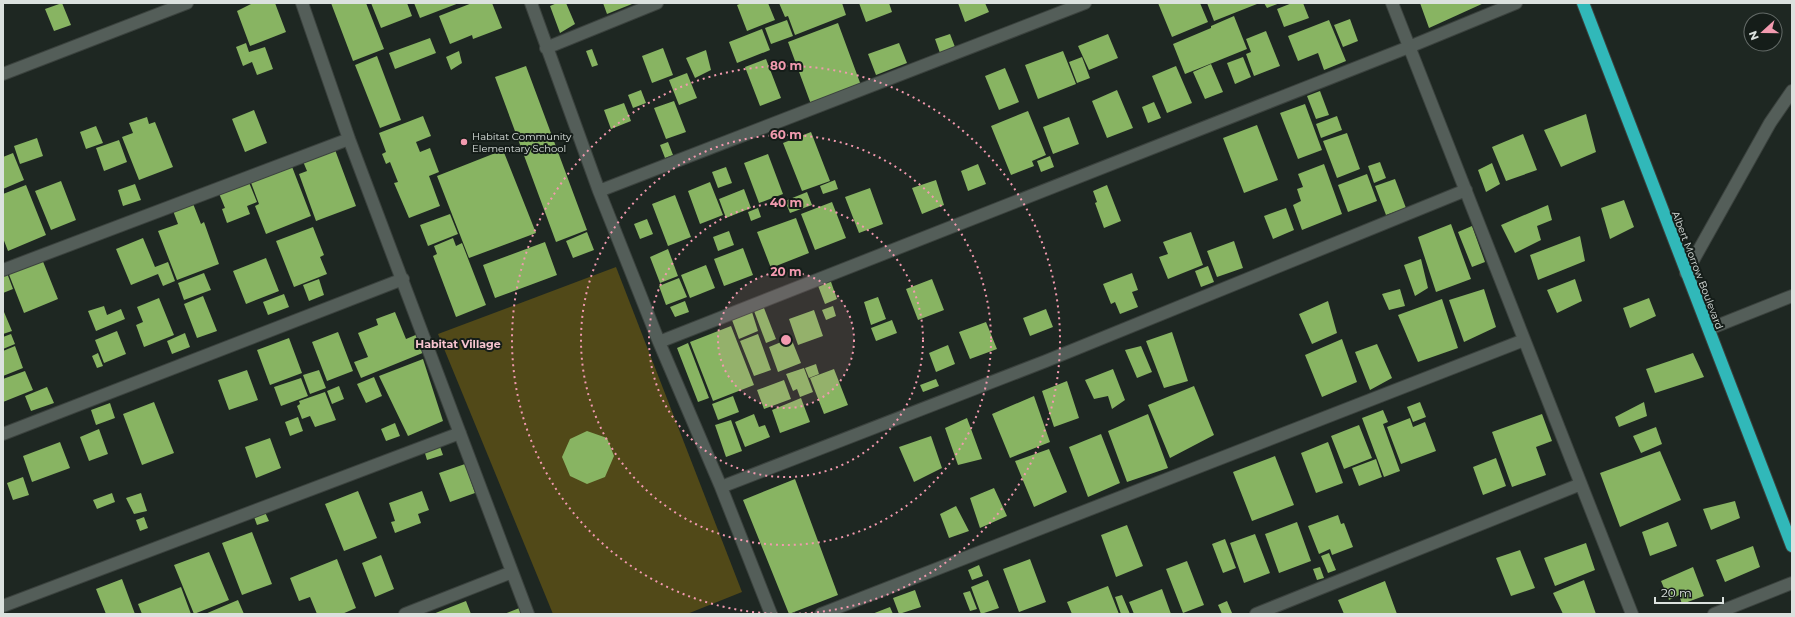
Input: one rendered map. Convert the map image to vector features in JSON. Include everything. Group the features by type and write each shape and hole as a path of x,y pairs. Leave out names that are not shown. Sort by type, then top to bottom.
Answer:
{"highway":[{"name":"Albert Morrow Boulevard","path":"1582,3 1792,546"}],"street":[{"path":"3,74 187,3"},
{"path":"302,3 349,139 528,614"},
{"path":"531,3 546,48 599,191 659,342 721,487 771,614"},
{"path":"546,48 657,3"},
{"path":"599,191 1085,3"},
{"path":"1392,3 1632,614"},
{"path":"659,342 1409,47 1516,3"},
{"path":"1686,273 1770,123 1792,91"},
{"path":"3,270 349,139"},
{"path":"721,487 1046,361 1466,190"},
{"path":"3,434 403,279"},
{"path":"1708,329 1792,296"},
{"path":"821,614 1524,340"},
{"path":"3,606 460,433"},
{"path":"1256,614 1581,484"},
{"path":"405,614 512,572"},
{"path":"1714,614 1792,583"}],"shaded area":[{"path":"616,267 742,592 687,614 553,614 438,334"}],"building":[{"path":"62,3 71,25 54,31 45,9"},
{"path":"253,3 275,3 286,32 250,46 237,11"},
{"path":"331,3 366,3 384,49 353,61"},
{"path":"371,3 407,3 412,16 381,28"},
{"path":"414,3 459,3 420,18"},
{"path":"472,3 492,3 502,28 473,39 472,35 450,44 439,16"},
{"path":"557,3 566,3 575,24 560,33 550,6"},
{"path":"603,3 631,3 632,4 607,14"},
{"path":"742,3 768,3 775,20 747,31 737,5"},
{"path":"779,3 842,3 846,15 795,35 788,16 785,17"},
{"path":"859,3 889,3 892,12 866,22"},
{"path":"958,3 985,3 989,12 965,22"},
{"path":"1158,3 1200,3 1208,22 1172,37"},
{"path":"1207,3 1256,3 1257,4 1214,21"},
{"path":"1264,3 1280,3 1267,8"},
{"path":"1292,3 1303,3 1309,18 1284,27 1277,9"},
{"path":"1420,3 1484,3 1429,28"},
{"path":"1234,16 1247,49 1185,74 1173,44 1211,28 1211,26"},
{"path":"1350,19 1358,41 1343,47 1334,25"},
{"path":"787,20 793,36 771,44 765,28"},
{"path":"1329,20 1346,61 1324,70 1318,53 1298,61 1288,36"},
{"path":"838,23 862,88 812,107 788,42"},
{"path":"762,29 770,50 737,63 729,42"},
{"path":"1266,31 1280,66 1254,76 1246,54 1251,52 1246,39"},
{"path":"950,34 955,47 940,53 935,39"},
{"path":"1108,34 1118,58 1089,70 1078,46"},
{"path":"430,38 436,53 395,69 389,53"},
{"path":"246,43 249,52 265,47 273,69 257,75 252,62 243,66 236,47"},
{"path":"899,43 907,63 876,75 868,54"},
{"path":"663,48 673,75 652,83 642,56"},
{"path":"592,49 598,65 592,67 586,51"},
{"path":"706,50 711,70 695,78 686,58"},
{"path":"459,51 462,63 451,70 446,57"},
{"path":"1063,51 1076,84 1038,99 1025,65"},
{"path":"377,56 401,120 380,128 355,65"},
{"path":"1082,57 1090,78 1077,83 1069,62"},
{"path":"1243,57 1251,77 1235,84 1227,63"},
{"path":"766,59 781,98 760,106 745,67"},
{"path":"1211,64 1223,92 1205,99 1193,72"},
{"path":"526,66 587,230 556,242 495,77"},
{"path":"1176,66 1192,103 1167,113 1152,76"},
{"path":"1005,68 1019,102 999,110 985,76"},
{"path":"687,73 697,98 679,105 669,80"},
{"path":"641,90 646,103 633,108 628,95"},
{"path":"1117,90 1133,128 1107,138 1092,101"},
{"path":"1320,91 1329,115 1316,119 1307,96"},
{"path":"674,101 686,132 666,139 654,108"},
{"path":"1154,102 1161,118 1148,123 1142,107"},
{"path":"624,103 631,121 611,129 604,110"},
{"path":"1305,104 1322,150 1298,159 1280,113"},
{"path":"254,110 267,143 245,152 232,119"},
{"path":"1028,111 1046,155 1032,161 1034,166 1011,175 991,126"},
{"path":"1586,114 1596,152 1561,167 1544,130"},
{"path":"423,116 431,136 416,142 420,152 430,148 439,172 429,176 440,206 409,218 394,183 398,182 390,162 386,164 382,154 386,152 379,133"},
{"path":"1337,116 1342,130 1321,138 1316,124"},
{"path":"147,117 149,124 155,122 173,167 139,180 122,137 133,133 129,123"},
{"path":"1069,117 1079,144 1053,154 1043,127"},
{"path":"1257,125 1278,180 1244,193 1223,138"},
{"path":"96,126 103,143 86,149 80,132"},
{"path":"811,132 830,181 802,191 783,143"},
{"path":"1347,133 1360,169 1337,178 1323,141"},
{"path":"1523,134 1537,170 1506,181 1492,147"},
{"path":"37,138 43,156 20,164 14,146"},
{"path":"119,140 127,162 104,171 96,148"},
{"path":"668,142 673,155 665,158 660,145"},
{"path":"334,147 356,206 316,221 299,174 307,171 302,159"},
{"path":"503,150 536,233 469,258 437,176"},
{"path":"13,153 24,180 3,189 3,157"},
{"path":"768,154 783,194 759,203 744,163"},
{"path":"1050,156 1054,167 1041,172 1037,161"},
{"path":"1380,162 1386,178 1374,183 1368,166"},
{"path":"1492,163 1500,184 1486,192 1478,170"},
{"path":"291,164 311,216 266,234 255,206 259,204 250,180"},
{"path":"978,164 986,184 968,191 961,171"},
{"path":"1324,164 1342,214 1302,230 1293,205 1301,201 1297,189 1303,187 1298,174"},
{"path":"726,167 732,183 718,188 712,172"},
{"path":"1367,174 1377,201 1348,212 1338,185"},
{"path":"1395,179 1406,208 1386,215 1375,186"},
{"path":"248,180 257,202 247,206 250,214 227,223 222,209 225,208 218,191"},
{"path":"835,180 838,189 823,194 820,186"},
{"path":"936,180 944,205 922,214 912,188"},
{"path":"61,181 76,220 51,230 35,191"},
{"path":"710,182 723,215 700,224 688,191"},
{"path":"135,184 141,200 123,206 118,190"},
{"path":"26,185 46,235 8,251 3,238 3,194"},
{"path":"1107,185 1121,221 1104,228 1095,203 1097,202 1093,191"},
{"path":"870,188 883,224 859,233 845,197"},
{"path":"744,189 751,208 726,218 719,199"},
{"path":"807,192 812,205 790,213 785,201"},
{"path":"675,195 691,237 668,246 652,204"},
{"path":"1624,200 1634,227 1610,239 1601,208"},
{"path":"192,201 201,224 204,222 219,264 177,280 158,231 178,224 172,208"},
{"path":"832,202 846,238 815,250 801,214"},
{"path":"1548,205 1552,220 1537,226 1541,240 1515,253 1501,225"},
{"path":"758,208 761,217 751,221 748,212"},
{"path":"1286,208 1294,230 1273,239 1264,216"},
{"path":"450,214 458,234 428,246 420,225"},
{"path":"796,218 809,253 771,268 757,232"},
{"path":"647,219 653,234 640,239 634,224"},
{"path":"1451,224 1471,279 1436,292 1418,237"},
{"path":"1472,226 1485,262 1472,267 1458,232"},
{"path":"313,227 324,255 320,257 327,274 294,287 276,241"},
{"path":"729,231 734,245 718,251 713,237"},
{"path":"587,232 594,250 573,258 566,241"},
{"path":"1191,232 1203,265 1168,279 1159,257 1168,254 1163,242"},
{"path":"1580,236 1585,261 1538,280 1530,255"},
{"path":"143,238 155,267 168,262 175,281 163,286 158,274 131,285 116,249"},
{"path":"453,238 456,246 462,243 486,305 456,317 433,256 437,254 434,246"},
{"path":"1234,241 1243,268 1217,277 1207,251"},
{"path":"545,242 557,275 495,298 483,265"},
{"path":"743,248 753,275 724,286 714,259"},
{"path":"668,249 678,276 660,283 650,257"},
{"path":"266,258 279,291 246,304 233,271"},
{"path":"42,259 58,299 24,313 8,272"},
{"path":"1421,259 1428,288 1415,296 1404,265"},
{"path":"706,265 715,288 690,298 681,275"},
{"path":"1208,266 1214,282 1201,287 1195,271"},
{"path":"7,273 13,289 3,293 3,275"},
{"path":"204,273 211,290 184,300 178,283"},
{"path":"1132,273 1138,290 1132,292 1138,307 1120,314 1115,302 1111,304 1103,284"},
{"path":"679,278 687,297 666,305 659,286"},
{"path":"319,279 324,295 309,301 303,285"},
{"path":"830,279 837,299 825,304 817,283"},
{"path":"932,279 944,310 918,320 906,289"},
{"path":"1575,279 1582,301 1557,313 1547,290"},
{"path":"1400,289 1405,306 1389,310 1382,294"},
{"path":"1484,289 1496,327 1464,342 1449,300"},
{"path":"284,294 289,307 268,315 263,302"},
{"path":"203,296 217,331 197,338 184,304"},
{"path":"878,297 886,319 871,325 864,302"},
{"path":"159,298 174,335 144,347 136,325 143,322 137,307"},
{"path":"1649,298 1656,316 1630,328 1623,308"},
{"path":"1442,299 1458,348 1418,362 1398,315"},
{"path":"685,301 689,312 675,317 670,307"},
{"path":"1328,301 1337,333 1312,344 1299,314"},
{"path":"104,306 107,315 121,309 125,319 96,331 88,311"},
{"path":"833,306 836,316 826,320 822,310"},
{"path":"764,308 776,339 766,343 754,311"},
{"path":"1046,309 1053,327 1030,336 1023,318"},
{"path":"814,310 823,336 798,345 789,319"},
{"path":"3,312 12,331 3,334"},
{"path":"395,312 406,339 418,334 425,352 361,378 354,362 368,357 358,333 378,325 376,319"},
{"path":"752,312 758,331 739,339 732,320"},
{"path":"892,320 897,333 876,341 871,328"},
{"path":"986,322 997,349 970,359 959,332"},
{"path":"731,326 754,385 713,401 690,342"},
{"path":"117,331 126,354 104,363 95,340"},
{"path":"338,332 353,371 327,381 312,342"},
{"path":"1172,332 1188,381 1164,388 1146,341"},
{"path":"185,333 190,347 172,354 167,341"},
{"path":"11,334 15,344 3,349 3,337"},
{"path":"758,334 771,370 754,376 740,341"},
{"path":"289,338 302,373 270,385 257,350"},
{"path":"791,338 801,363 778,372 769,347"},
{"path":"1342,339 1357,382 1322,397 1305,355"},
{"path":"688,343 709,398 698,402 677,348"},
{"path":"1377,344 1392,378 1370,390 1355,352"},
{"path":"948,345 955,364 936,372 929,353"},
{"path":"15,346 23,368 3,376 3,351"},
{"path":"1141,346 1152,372 1137,378 1125,350"},
{"path":"98,353 103,366 97,368 92,356"},
{"path":"1693,353 1704,377 1655,393 1646,369"},
{"path":"423,359 443,421 408,436 379,376"},
{"path":"816,364 819,374 809,378 805,368"},
{"path":"804,368 813,392 800,397 797,389 793,391 786,374"},
{"path":"834,369 848,405 824,414 810,378"},
{"path":"1113,369 1125,400 1112,409 1108,396 1094,399 1085,380"},
{"path":"247,370 258,400 229,410 218,380"},
{"path":"319,370 326,388 310,394 303,375"},
{"path":"25,371 33,390 3,402 3,379"},
{"path":"374,377 382,396 366,403 357,384"},
{"path":"301,378 308,396 281,406 274,387"},
{"path":"936,379 939,386 923,392 920,385"},
{"path":"784,380 791,399 764,409 757,390"},
{"path":"1067,381 1079,418 1054,427 1042,391"},
{"path":"339,386 344,399 332,404 327,391"},
{"path":"1194,386 1214,435 1170,458 1148,405"},
{"path":"47,387 54,403 31,411 25,396"},
{"path":"325,392 336,420 315,427 310,416 302,419 297,406 300,404 299,401"},
{"path":"733,396 739,412 718,420 712,404"},
{"path":"1034,396 1050,442 1010,458 992,414"},
{"path":"801,398 810,422 780,433 772,410"},
{"path":"154,402 174,453 142,465 123,414"},
{"path":"1420,402 1426,417 1413,422 1407,407"},
{"path":"1644,402 1647,416 1619,427 1615,417"},
{"path":"110,403 115,418 96,425 91,410"},
{"path":"1383,410 1388,422 1383,424 1400,471 1384,477 1362,418"},
{"path":"754,414 759,427 765,425 770,437 745,447 735,422"},
{"path":"1148,414 1168,468 1127,482 1108,431"},
{"path":"1542,414 1552,441 1536,447 1546,475 1512,487 1492,432"},
{"path":"298,417 303,431 290,436 285,422"},
{"path":"967,418 982,459 958,465 945,428"},
{"path":"1410,418 1413,427 1425,422 1436,451 1401,464 1387,427"},
{"path":"731,420 742,451 726,457 715,425"},
{"path":"395,423 400,436 386,441 381,429"},
{"path":"1359,425 1372,458 1344,469 1331,436"},
{"path":"1656,427 1662,444 1641,453 1633,436"},
{"path":"99,429 108,454 89,461 80,437"},
{"path":"587,431 607,438 614,456 605,477 587,484 570,476 562,457 570,439"},
{"path":"1101,434 1120,483 1088,497 1069,447"},
{"path":"931,436 942,468 914,482 899,447"},
{"path":"270,438 281,468 256,478 245,447"},
{"path":"60,442 70,468 32,482 23,456"},
{"path":"1328,442 1343,483 1316,493 1301,453"},
{"path":"439,444 443,455 427,460 424,450"},
{"path":"1049,449 1067,492 1034,507 1015,461"},
{"path":"1660,451 1681,500 1620,527 1600,473"},
{"path":"1275,456 1294,505 1252,521 1233,472"},
{"path":"1496,458 1506,486 1483,495 1473,467"},
{"path":"1376,459 1382,477 1359,486 1352,468"},
{"path":"465,464 475,493 450,502 439,473"},
{"path":"23,477 29,495 13,500 7,483"},
{"path":"795,479 838,595 789,614 743,500"},
{"path":"994,488 1007,516 980,528 970,498"},
{"path":"358,491 377,538 344,551 325,504"},
{"path":"422,491 429,510 418,514 421,523 395,533 391,522 395,521 389,503"},
{"path":"112,493 115,502 97,509 93,500"},
{"path":"141,493 147,511 134,514 126,498"},
{"path":"1735,501 1740,518 1711,530 1703,509"},
{"path":"956,506 969,531 949,538 940,514"},
{"path":"264,510 269,521 257,525 253,514"},
{"path":"1338,515 1341,524 1344,523 1353,547 1332,555 1330,549 1319,554 1308,526"},
{"path":"144,517 148,528 140,531 136,520"},
{"path":"1297,522 1311,561 1279,573 1265,534"},
{"path":"1668,522 1677,546 1650,556 1642,532"},
{"path":"1127,525 1143,566 1116,577 1101,535"},
{"path":"252,532 272,584 242,595 222,543"},
{"path":"1255,534 1270,573 1244,583 1230,543"},
{"path":"1225,539 1236,568 1223,573 1212,544"},
{"path":"1586,543 1595,570 1555,586 1544,558"},
{"path":"1753,546 1760,567 1725,582 1716,560"},
{"path":"1520,550 1535,588 1511,596 1496,558"},
{"path":"209,552 229,600 194,614 174,565"},
{"path":"1329,553 1336,570 1328,573 1321,556"},
{"path":"381,555 394,589 375,597 362,563"},
{"path":"337,559 356,608 342,614 317,614 310,597 299,601 290,578"},
{"path":"1030,559 1046,602 1019,612 1003,569"},
{"path":"1187,561 1204,605 1183,613 1166,569"},
{"path":"979,565 983,576 972,580 968,570"},
{"path":"1320,567 1324,578 1317,580 1313,569"},
{"path":"1693,567 1704,596 1682,604 1679,595 1669,600 1661,581"},
{"path":"122,579 135,614 106,614 96,589"},
{"path":"988,580 999,608 981,614 971,587"},
{"path":"1584,580 1596,614 1563,614 1553,593"},
{"path":"1385,581 1397,614 1344,614 1338,600"},
{"path":"1108,586 1119,614 1072,614 1067,602"},
{"path":"181,587 191,614 142,614 138,604"},
{"path":"1162,589 1171,614 1134,614 1129,602"},
{"path":"915,590 921,607 899,614 893,598"},
{"path":"970,591 977,609 970,611 963,593"},
{"path":"1122,595 1130,614 1121,614 1115,597"},
{"path":"238,600 244,614 205,614"},
{"path":"466,601 471,614 433,614"},
{"path":"1227,601 1232,613 1222,614 1218,605"},
{"path":"522,607 525,614 504,614"},
{"path":"890,607 893,614 872,614"}],"place":[{"name":"Habitat Community Elementary School","path":"464,142"}],"district":[{"name":"Habitat Village","path":"458,344"}]}
